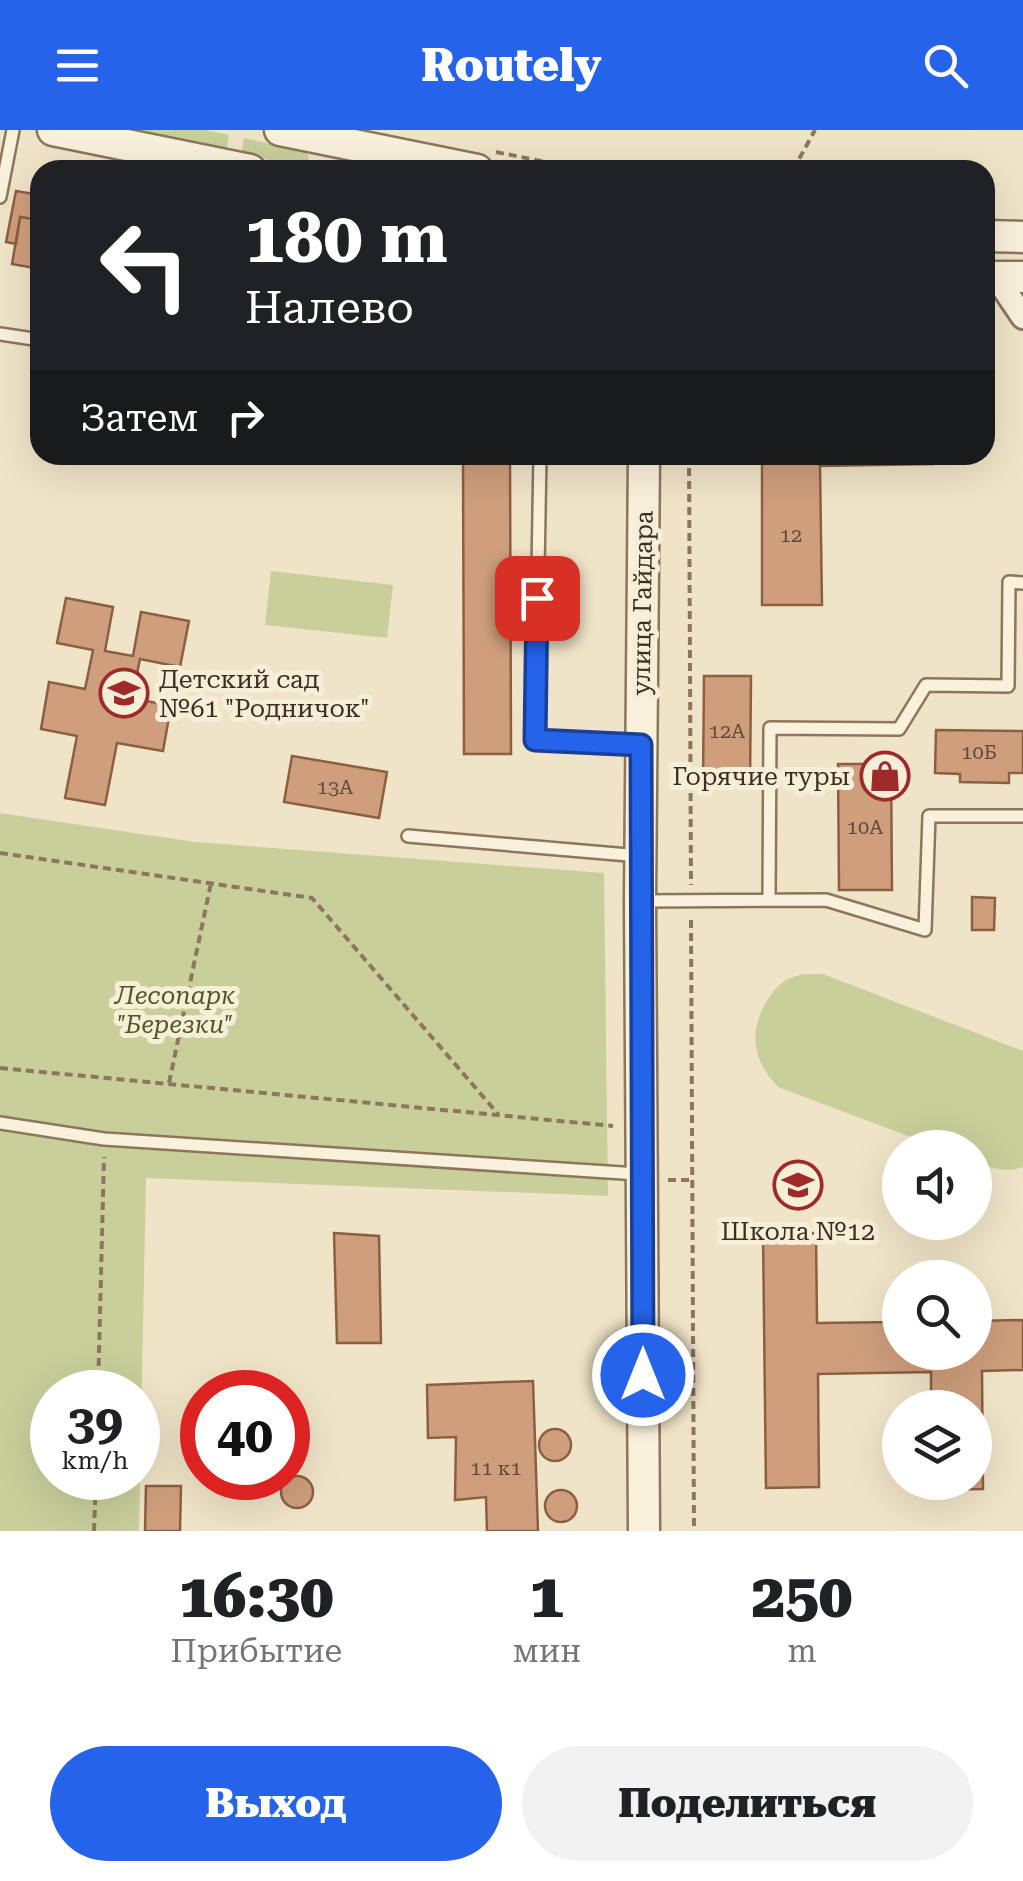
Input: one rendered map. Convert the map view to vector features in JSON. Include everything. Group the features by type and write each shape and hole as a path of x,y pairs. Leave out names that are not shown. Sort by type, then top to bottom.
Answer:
{"street":[{"path":"53,130 201,160"},
{"path":"280,130 423,160"},
{"path":"995,236 1023,237"},
{"path":"1001,277 1023,316"},
{"name":"улица Гайдара","path":"644,465 640,900 644,1531"}],"lane":[{"path":"0,197 13,130"},
{"path":"0,334 30,338"},
{"path":"540,465 535,740 641,745"},
{"path":"768,900 770,728 898,729 926,685 1008,686 1009,582 1023,583"},
{"path":"640,900 826,900 924,930 929,816 1023,816"},
{"path":"408,836 640,856"},
{"path":"0,1123 104,1139 642,1174"}],"path":[{"path":"798,160 815,130"},
{"path":"689,465 694,1531"},
{"path":"0,854 312,898 499,1115"},
{"path":"169,1084 211,883"},
{"path":"0,1068 618,1126"},
{"path":"99,1370 104,1139"},
{"path":"94,1531 95,1500"}],"green space":[{"path":"126,130 206,130 229,135 226,151"},
{"path":"244,138 307,152 309,160 270,160 241,154"},
{"path":"271,571 393,585 387,638 265,625"},
{"name":"Лесопарк \"Березки\"","path":"0,813 195,842 604,873 608,1196 146,1178 142,1370 30,1370 30,1500 140,1500 139,1531 0,1531"},
{"path":"823,974 1023,1051 1023,1167 992,1167 992,1130 892,1130 778,1087 758,1056 757,1022 773,992 787,980"}],"building":[{"path":"16,191 30,193 30,218 20,217 16,244 6,242"},
{"path":"20,217 30,218 30,267 12,264"},
{"path":"463,465 510,465 511,754 464,754"},
{"path":"762,465 819,465 822,605 762,605"},
{"path":"66,598 113,607 105,651 133,656 141,612 189,621 180,667 140,659 132,698 171,706 163,751 117,743 105,805 65,798 77,736 41,729 49,682 85,689 93,650 57,643"},
{"path":"704,676 751,676 750,786 703,785"},
{"path":"936,730 1023,731 1023,773 1009,773 1009,783 960,782 960,774 935,773"},
{"path":"292,756 387,772 379,818 284,802"},
{"path":"838,764 891,764 892,890 839,890"},
{"path":"972,897 995,898 994,930 972,930"},
{"path":"334,1233 379,1236 381,1343 337,1343"},
{"path":"816,1233 817,1323 882,1322 882,1370 992,1370 992,1321 1023,1320 1023,1370 982,1371 982,1390 931,1390 931,1372 818,1374 819,1487 766,1488 763,1234"},
{"path":"533,1381 538,1531 487,1531 486,1497 455,1500 456,1437 428,1438 427,1385"},
{"path":"555,1429 567,1433 571,1445 567,1457 555,1461 543,1457 539,1445 543,1433"},
{"path":"310,1482 312,1498 309,1504 297,1508 285,1504 283,1500 310,1500"},
{"path":"160,1486 180,1486 180,1531 145,1531 146,1500 160,1500"},
{"path":"561,1490 573,1494 577,1506 573,1518 561,1522 549,1518 545,1506 549,1494"}],"place":[{"name":"Детский сад №61 \"Родничок\"","path":"124,693"},
{"name":"Горячие туры","path":"885,776"},
{"name":"Школа №12","path":"798,1185"}],"route":[{"path":"537,598 535,740 641,745 643,1375"}]}
